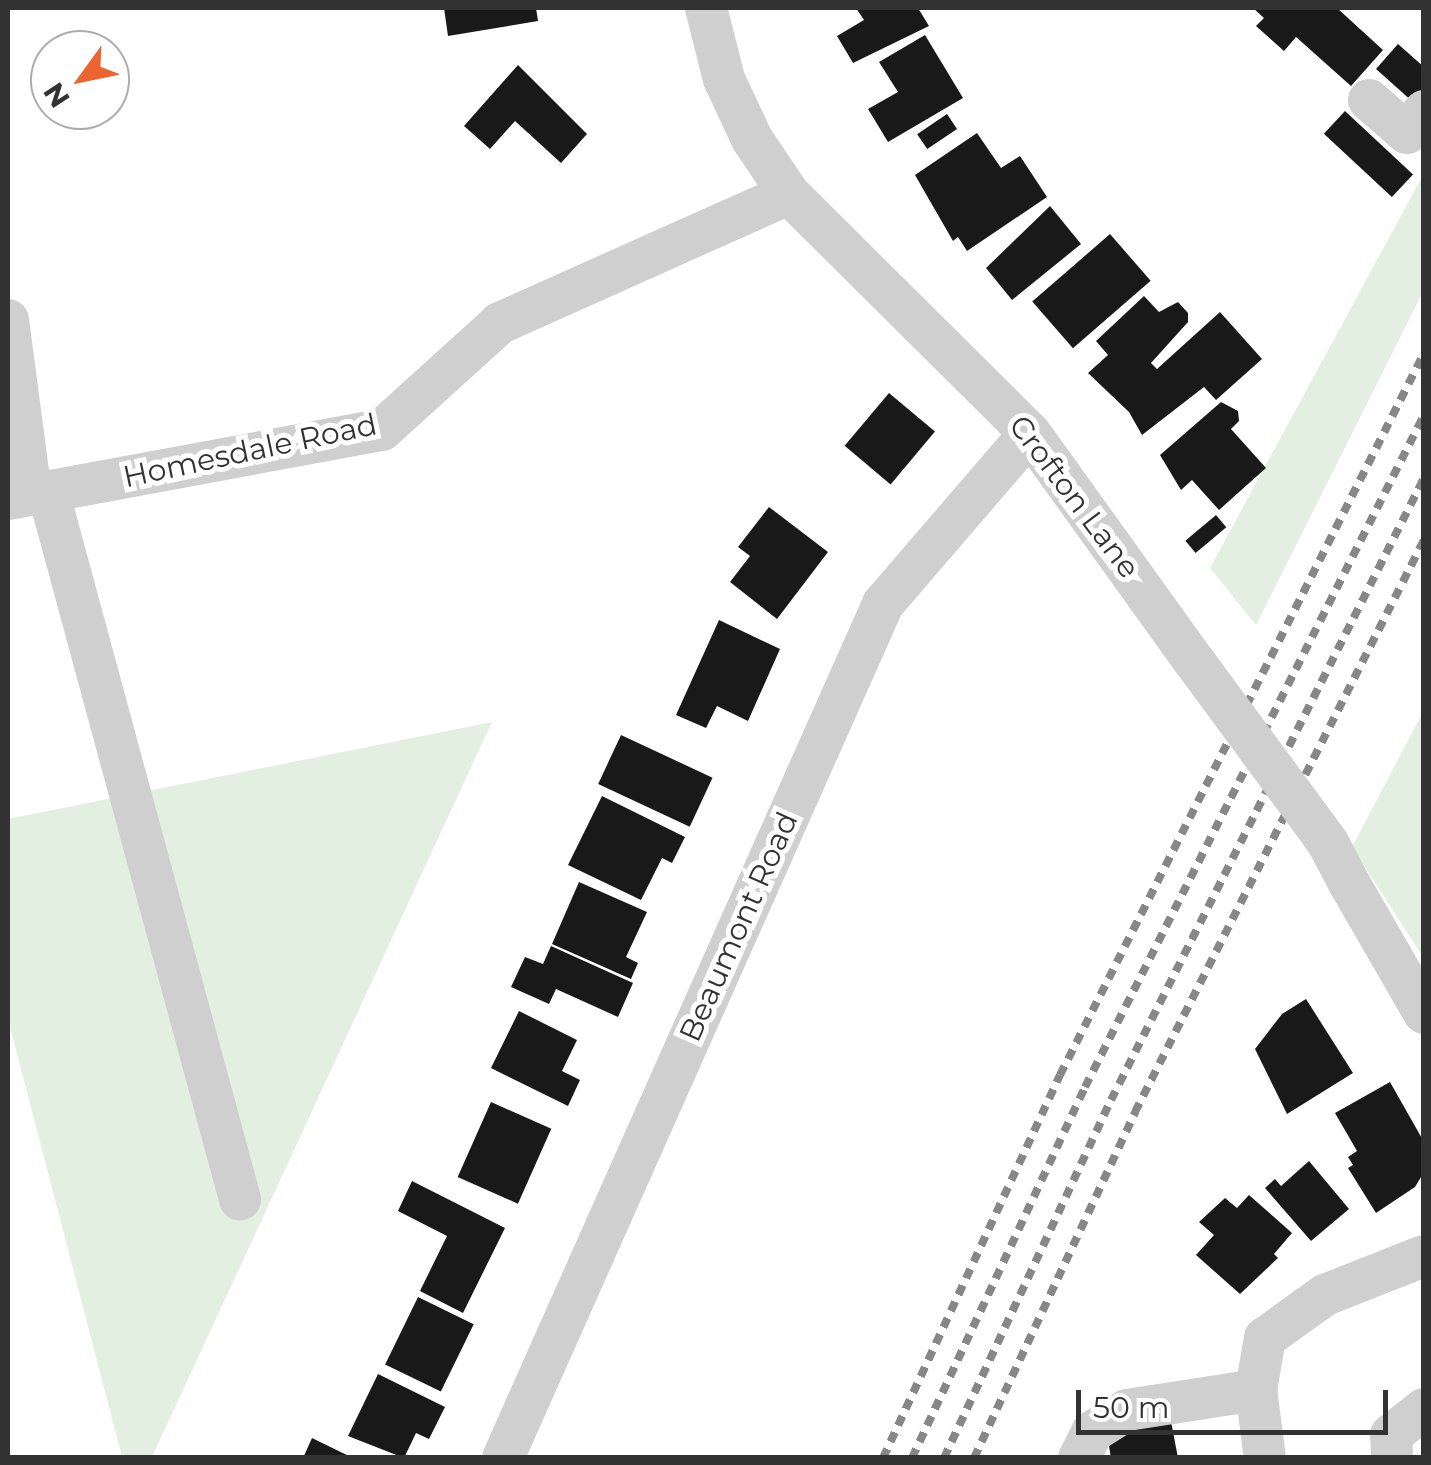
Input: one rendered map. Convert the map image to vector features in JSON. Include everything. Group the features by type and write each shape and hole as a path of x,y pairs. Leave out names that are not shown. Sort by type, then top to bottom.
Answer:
{"street":[{"name":"Crofton Lane","path":"706,8 724,78 752,139 788,194 1030,432 1328,844 1424,1013"},
{"path":"1369,100 1407,133 1424,112"},
{"name":"Homesdale Road","path":"29,495 382,430 500,323 788,194"},
{"path":"8,320 29,495 240,1199"},
{"name":"Beaumont Road","path":"503,1458 883,604 1030,432"},
{"path":"1265,1458 1256,1390 1265,1338 1325,1295 1424,1256"},
{"path":"1080,1458 1092,1432 1127,1410 1256,1390"},
{"path":"1392,1458 1390,1435 1424,1409"}],"green space":[{"path":"1423,175 1423,292 1256,625 1210,568"},
{"path":"1423,712 1423,957 1352,847"},
{"path":"492,722 152,1457 122,1457 8,1019 8,819"}],"building":[{"path":"444,8 536,8 538,21 448,36"},
{"path":"856,8 918,8 929,26 853,63 837,36 864,20"},
{"path":"1253,8 1337,8 1383,50 1351,86 1296,37 1284,51 1256,26 1264,18"},
{"path":"925,35 963,98 888,142 868,109 898,92 879,62"},
{"path":"1398,44 1424,67 1424,91 1413,102 1376,69"},
{"path":"518,65 587,134 561,163 515,121 490,149 464,126"},
{"path":"1345,111 1413,174 1392,197 1324,134"},
{"path":"947,114 957,129 927,149 917,134"},
{"path":"977,133 1001,168 1020,156 1047,197 967,251 958,237 953,241 915,175"},
{"path":"1050,206 1081,244 1012,300 986,268"},
{"path":"1110,234 1151,281 1073,348 1032,302"},
{"path":"1144,296 1159,312 1178,302 1188,313 1188,322 1151,363 1157,369 1220,312 1262,359 1216,400 1204,387 1142,435 1129,412 1088,373 1108,355 1096,341"},
{"path":"889,393 935,432 891,484 845,446"},
{"path":"1221,402 1238,411 1239,421 1231,429 1266,468 1219,510 1192,480 1181,490 1160,455"},
{"path":"769,507 828,552 777,619 730,582 750,556 738,547"},
{"path":"1216,515 1226,527 1196,553 1185,541"},
{"path":"719,620 780,649 748,721 717,706 706,728 676,715"},
{"path":"621,735 713,778 690,827 598,784"},
{"path":"602,796 685,837 672,863 662,858 641,900 568,865"},
{"path":"579,882 647,912 626,957 638,963 631,979 552,944"},
{"path":"551,946 633,983 618,1017 556,989 549,1004 511,987 525,957 543,964"},
{"path":"1306,999 1353,1073 1287,1114 1255,1049 1282,1014"},
{"path":"519,1011 577,1040 562,1071 580,1080 568,1106 491,1068"},
{"path":"1390,1082 1424,1142 1424,1172 1415,1187 1376,1213 1348,1168 1353,1165 1348,1157 1357,1151 1335,1113"},
{"path":"491,1102 551,1129 518,1204 458,1177"},
{"path":"1309,1161 1349,1209 1311,1241 1265,1188 1275,1179 1281,1186"},
{"path":"412,1181 505,1228 463,1313 420,1291 447,1236 398,1211"},
{"path":"1249,1195 1292,1233 1274,1254 1278,1258 1240,1294 1196,1255 1214,1235 1199,1222 1225,1198 1237,1208"},
{"path":"418,1297 474,1324 441,1392 385,1364"},
{"path":"378,1374 445,1407 429,1439 416,1433 404,1458 348,1436"},
{"path":"1170,1416 1178,1458 1111,1458 1106,1428"},
{"path":"312,1438 353,1458 303,1458"}],"railway":[{"path":"883,1458 1060,1075 1424,353"},
{"path":"912,1458 1085,1087 1424,415"},
{"path":"944,1458 1111,1100 1424,478"},
{"path":"974,1458 1135,1112 1424,540"}]}
